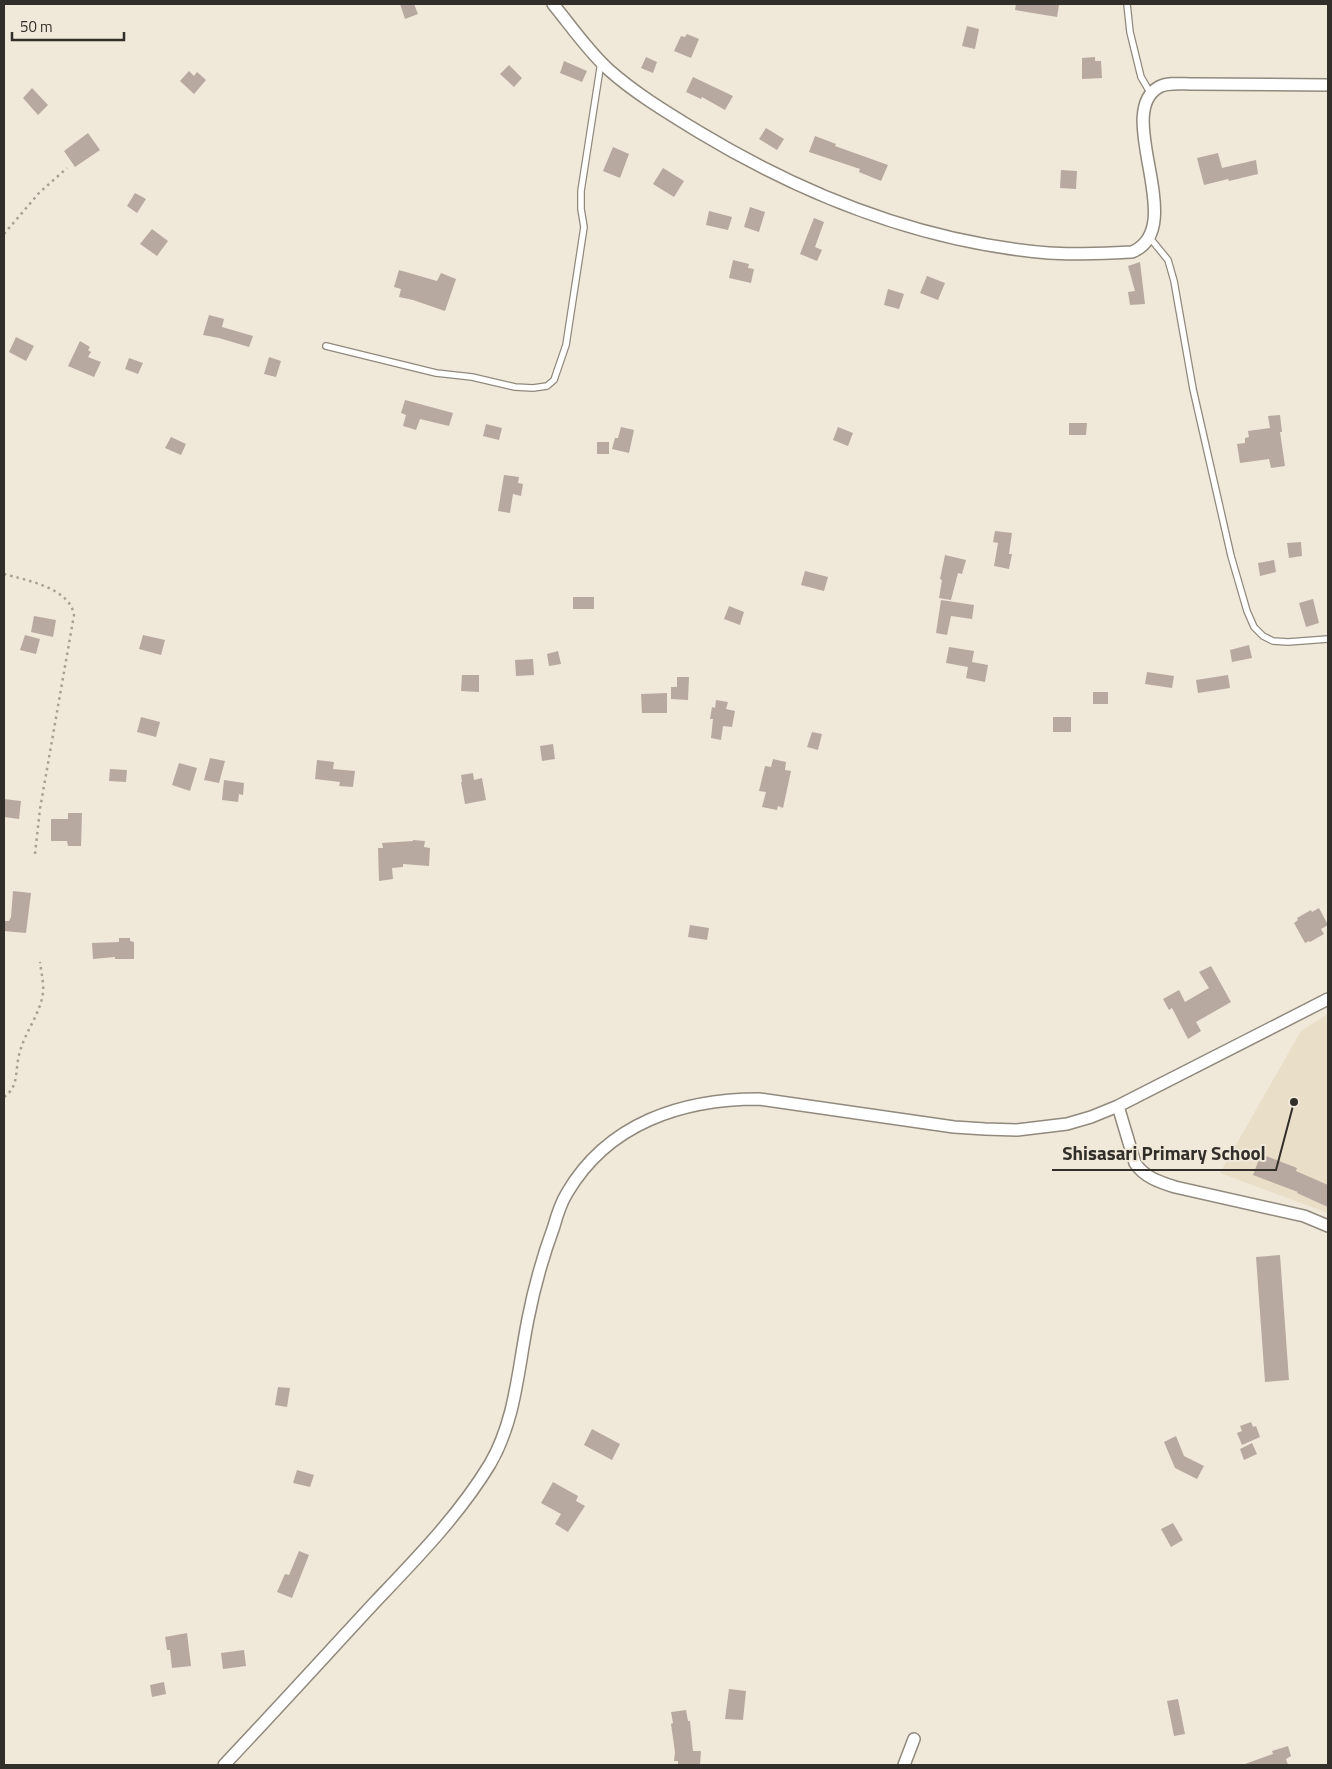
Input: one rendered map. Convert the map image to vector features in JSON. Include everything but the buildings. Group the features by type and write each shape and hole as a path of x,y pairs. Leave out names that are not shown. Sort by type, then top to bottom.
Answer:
{"street":[{"path":"553,4 601,62 642,96 729,150 797,184 842,203 885,218 949,237 1051,253 1132,252 1140,249 1150,238 1155,211 1143,124 1146,102 1151,94 1162,86 1174,84 1328,85"},
{"path":"224,1765 445,1528 489,1464 503,1438 510,1416 518,1382 528,1319 545,1250 556,1220 566,1194 595,1156 611,1142 636,1125 662,1114 687,1106 735,1099 759,1099 945,1126 1018,1130 1066,1124 1091,1117 1118,1106 1328,999"},
{"path":"1118,1106 1135,1163 1140,1171 1156,1181 1174,1187 1304,1216 1328,1226"},
{"path":"904,1765 914,1739"}],"lane":[{"path":"1128,4 1130,32 1141,77 1151,94"},
{"path":"326,346 436,373 472,377 515,387 533,388 547,386 554,380 566,345 579,266 584,227 581,210 581,190 601,62"},
{"path":"1150,238 1168,260 1174,281 1193,389 1223,514 1231,556 1247,611 1254,627 1263,636 1273,641 1288,642 1328,638"}],"path":[{"path":"4,234 39,192 67,168"},
{"path":"4,574 56,591 66,598 74,609 34,854"},
{"path":"4,1097 10,1093 15,1085 18,1056 43,992 40,962"}],"shaded area":[{"path":"1328,1014 1328,1213 1220,1173 1301,1031"}],"place":[{"name":"Shisasari Primary School","path":"1294,1102"}]}
